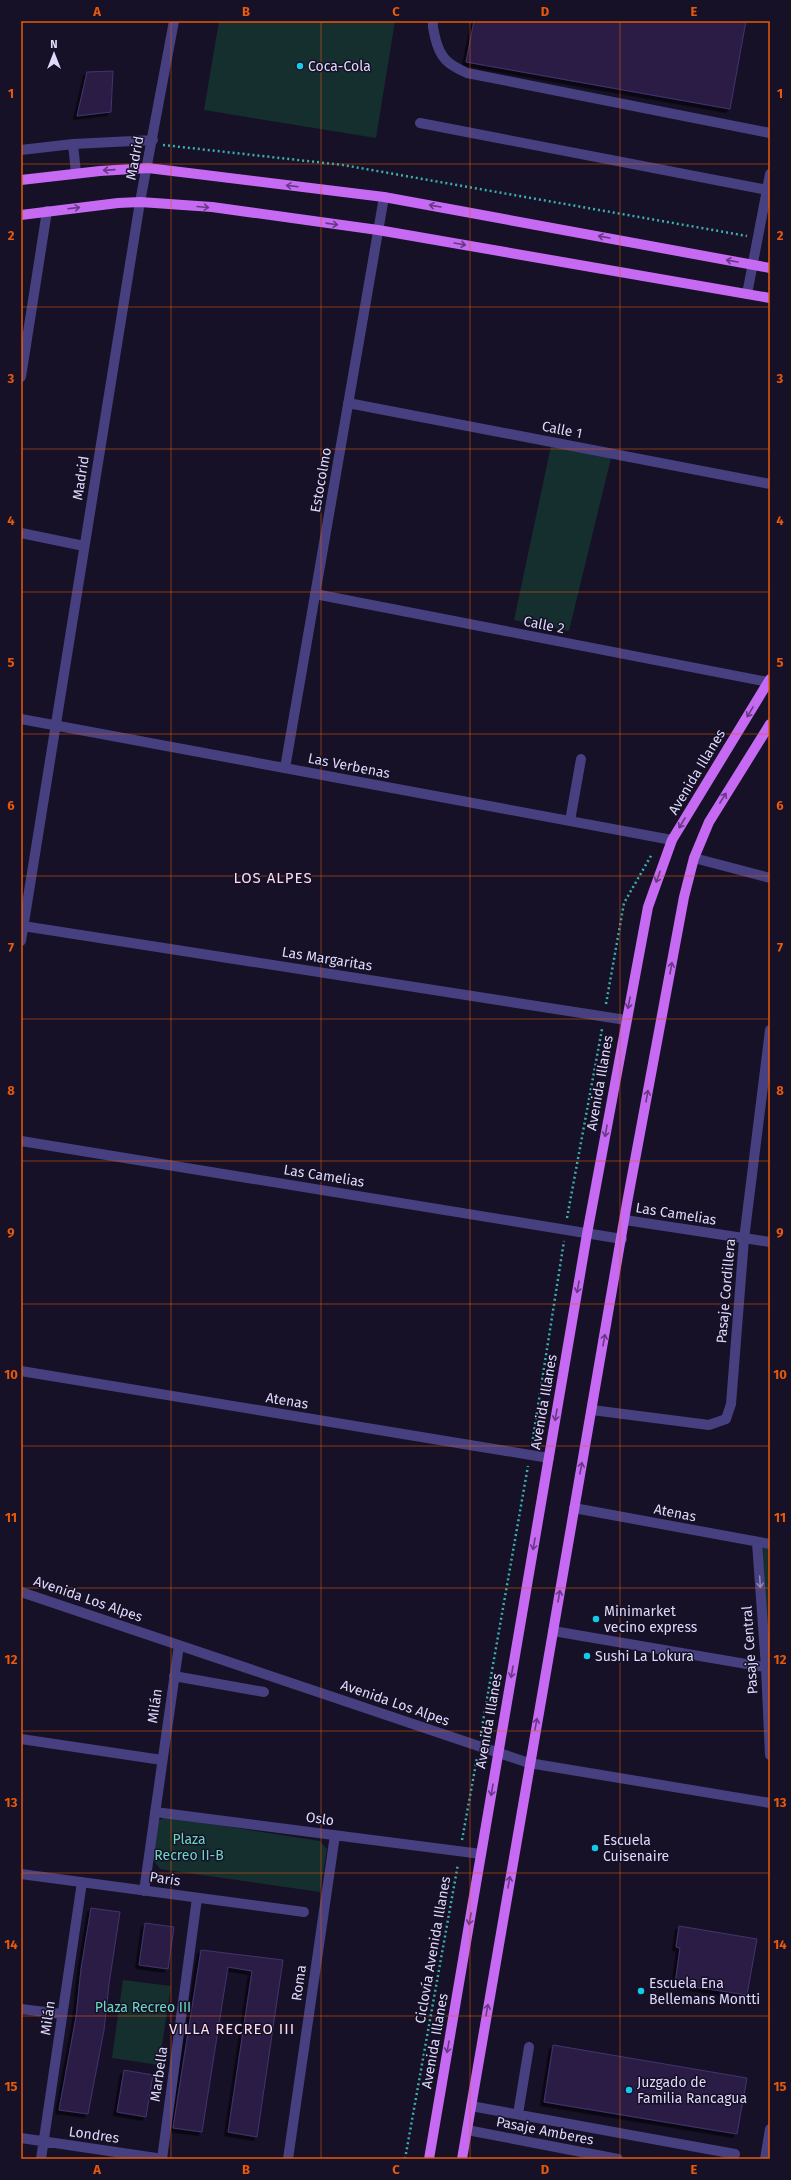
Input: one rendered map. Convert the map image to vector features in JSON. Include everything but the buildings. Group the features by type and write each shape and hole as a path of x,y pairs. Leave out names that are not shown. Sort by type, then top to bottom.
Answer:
{"main road":[{"path":"21,180 76,173 148,168 384,197 770,268"},
{"path":"21,215 140,202 212,207 378,230 770,298"},
{"name":"Avenida Illanes","path":"429,2159 587,1234 648,906 672,840 769,681"},
{"path":"462,2159 529,1763 684,897 694,858 709,822 770,724"}],"street":[{"name":"Madrid","path":"21,941 140,202 153,142 174,21"},
{"path":"433,21 432,26 439,53 451,66 467,73 770,133"},
{"path":"420,123 767,190"},
{"path":"21,150 73,144 153,142"},
{"path":"73,144 76,173"},
{"path":"747,294 770,174"},
{"name":"Estocolmo","path":"285,768 384,197"},
{"path":"21,378 47,211"},
{"name":"Calle 1","path":"348,403 770,484"},
{"path":"21,533 84,546"},
{"name":"Calle 2","path":"315,594 769,681"},
{"name":"Las Verbenas","path":"21,719 672,840"},
{"path":"570,821 581,759"},
{"path":"694,858 770,878"},
{"name":"Las Margaritas","path":"23,926 626,1020"},
{"name":"Pasaje Cordillera","path":"592,1410 710,1425 726,1419 731,1404 744,1240 770,1030"},
{"name":"Las Camelias","path":"21,1141 622,1240"},
{"name":"Las Camelias","path":"625,1220 744,1240 770,1242"},
{"name":"Atenas","path":"21,1371 549,1458"},
{"name":"Atenas","path":"574,1508 757,1543 770,1544"},
{"name":"Pasaje Central","path":"757,1543 768,1668 770,1755"},
{"name":"Avenida Los Alpes","path":"21,1592 529,1763 770,1803"},
{"path":"553,1631 768,1668"},
{"name":"Milán","path":"144,1890 179,1644"},
{"path":"174,1676 264,1692"},
{"path":"21,1739 162,1760"},
{"name":"Oslo","path":"155,1812 481,1854"},
{"name":"Roma","path":"288,2159 335,1835"},
{"name":"Paris","path":"21,1874 304,1912"},
{"name":"Milán","path":"41,2159 82,1882"},
{"name":"Marbella","path":"162,2159 197,1898"},
{"path":"21,2009 62,2014"},
{"path":"518,2114 530,2047"},
{"path":"471,2106 735,2154"},
{"path":"765,2159 770,2129"},
{"name":"Pasaje Amberes","path":"467,2130 618,2159"},
{"name":"Londres","path":"21,2138 162,2159"}],"path":[{"path":"153,142 343,165 757,238"},
{"name":"Ciclovía Avenida Illanes","path":"405,2159 479,1745"}],"green space":[{"name":"Coca-Cola","path":"219,21 395,21 376,138 204,110"},
{"path":"551,446 611,458 569,631 514,620"},
{"path":"761,1547 770,1548 770,1671"},
{"name":"Plaza Recreo II-B","path":"165,1817 320,1841 327,1849 320,1892 160,1869 153,1860 158,1821"},
{"name":"Plaza Recreo III","path":"123,1980 171,1986 159,2065 112,2058"}],"place":[{"name":"Coca-Cola","path":"300,66"},
{"name":"Minimarket vecino express","path":"596,1619"},
{"name":"Sushi La Lokura","path":"587,1656"},
{"name":"Escuela Cuisenaire","path":"595,1848"},
{"name":"Escuela Ena Bellemans Montti","path":"641,1991"},
{"name":"Juzgado de Familia Rancagua","path":"629,2090"}],"district":[{"name":"LOS ALPES","path":"273,878"},
{"name":"VILLA RECREO III","path":"232,2029"}]}
